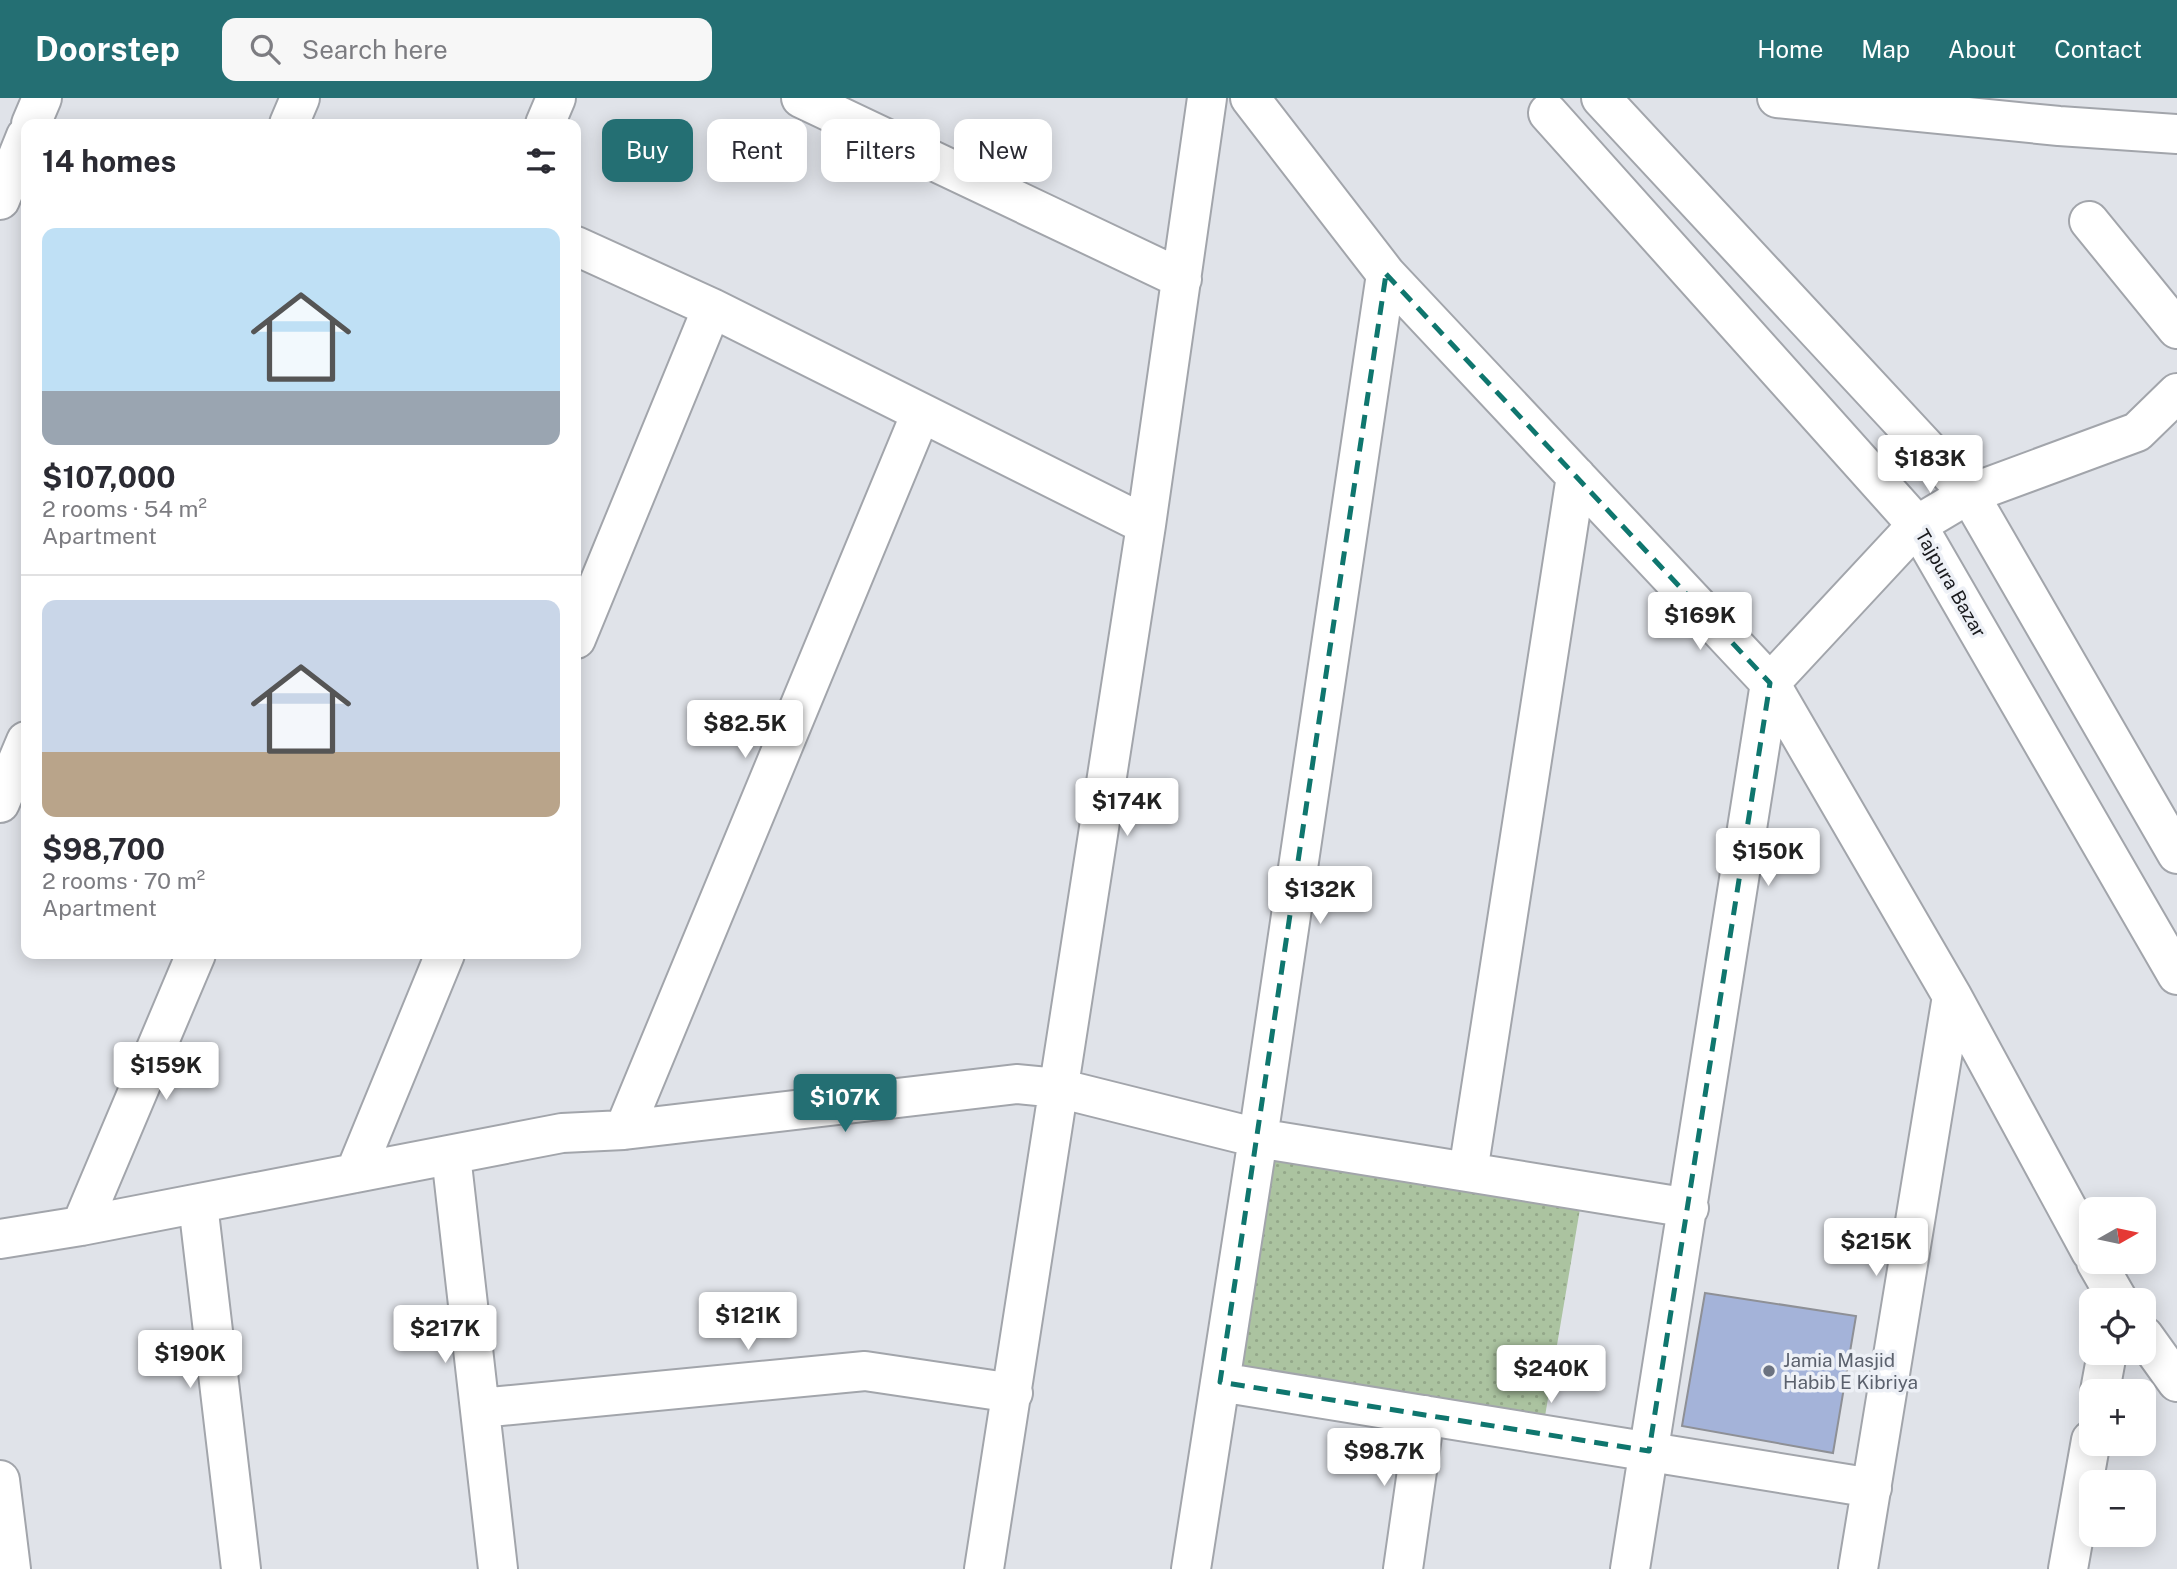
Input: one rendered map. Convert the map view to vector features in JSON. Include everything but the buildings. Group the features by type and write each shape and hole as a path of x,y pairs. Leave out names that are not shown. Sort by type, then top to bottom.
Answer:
{"street":[{"path":"33,119 41,98"},
{"path":"547,119 556,98"},
{"path":"801,98 1182,279"},
{"path":"984,1569 1146,526 1207,98"},
{"path":"1250,98 1386,274 1770,683 1952,996 2079,1230"},
{"name":"Tajpura Bazar","path":"1535,105 1575,111 1592,98"},
{"path":"1601,98 1969,494 2177,853"},
{"path":"1777,98 2060,112 2177,134"},
{"name":"Tajpura Bazar","path":"1535,105 1917,524 2177,975"},
{"path":"0,200 21,148"},
{"path":"2089,221 2177,329"},
{"path":"581,248 712,308 1146,526"},
{"path":"1191,1569 1386,274"},
{"path":"581,627 712,308"},
{"path":"1630,1569 1770,683 1917,524 1969,494 2137,432 2177,393"},
{"path":"624,1130 921,413"},
{"path":"1468,1172 1576,476"},
{"path":"0,803 21,753"},
{"path":"81,1226 193,959"},
{"path":"355,1173 444,959"},
{"path":"1858,1569 1952,996"},
{"path":"0,1238 81,1226 562,1133 624,1130 1016,1083 1058,1088 1258,1138 1689,1208"},
{"path":"451,1155 498,1569"},
{"path":"198,1204 241,1569"},
{"path":"2156,1353 2177,1382"},
{"path":"480,1408 865,1371 1013,1394"},
{"path":"1220,1382 1872,1488"},
{"path":"1403,1569 1425,1415"},
{"path":"2068,1569 2088,1456"},
{"path":"0,1480 10,1569"}],"highlighted area":[{"path":"1386,274 1770,683 1649,1451 1220,1382"}],"green space":[{"path":"1258,1138 1583,1191 1542,1434 1220,1382"}],"place":[{"name":"Jamia Masjid Habib E Kibriya","path":"1769,1371"}]}
